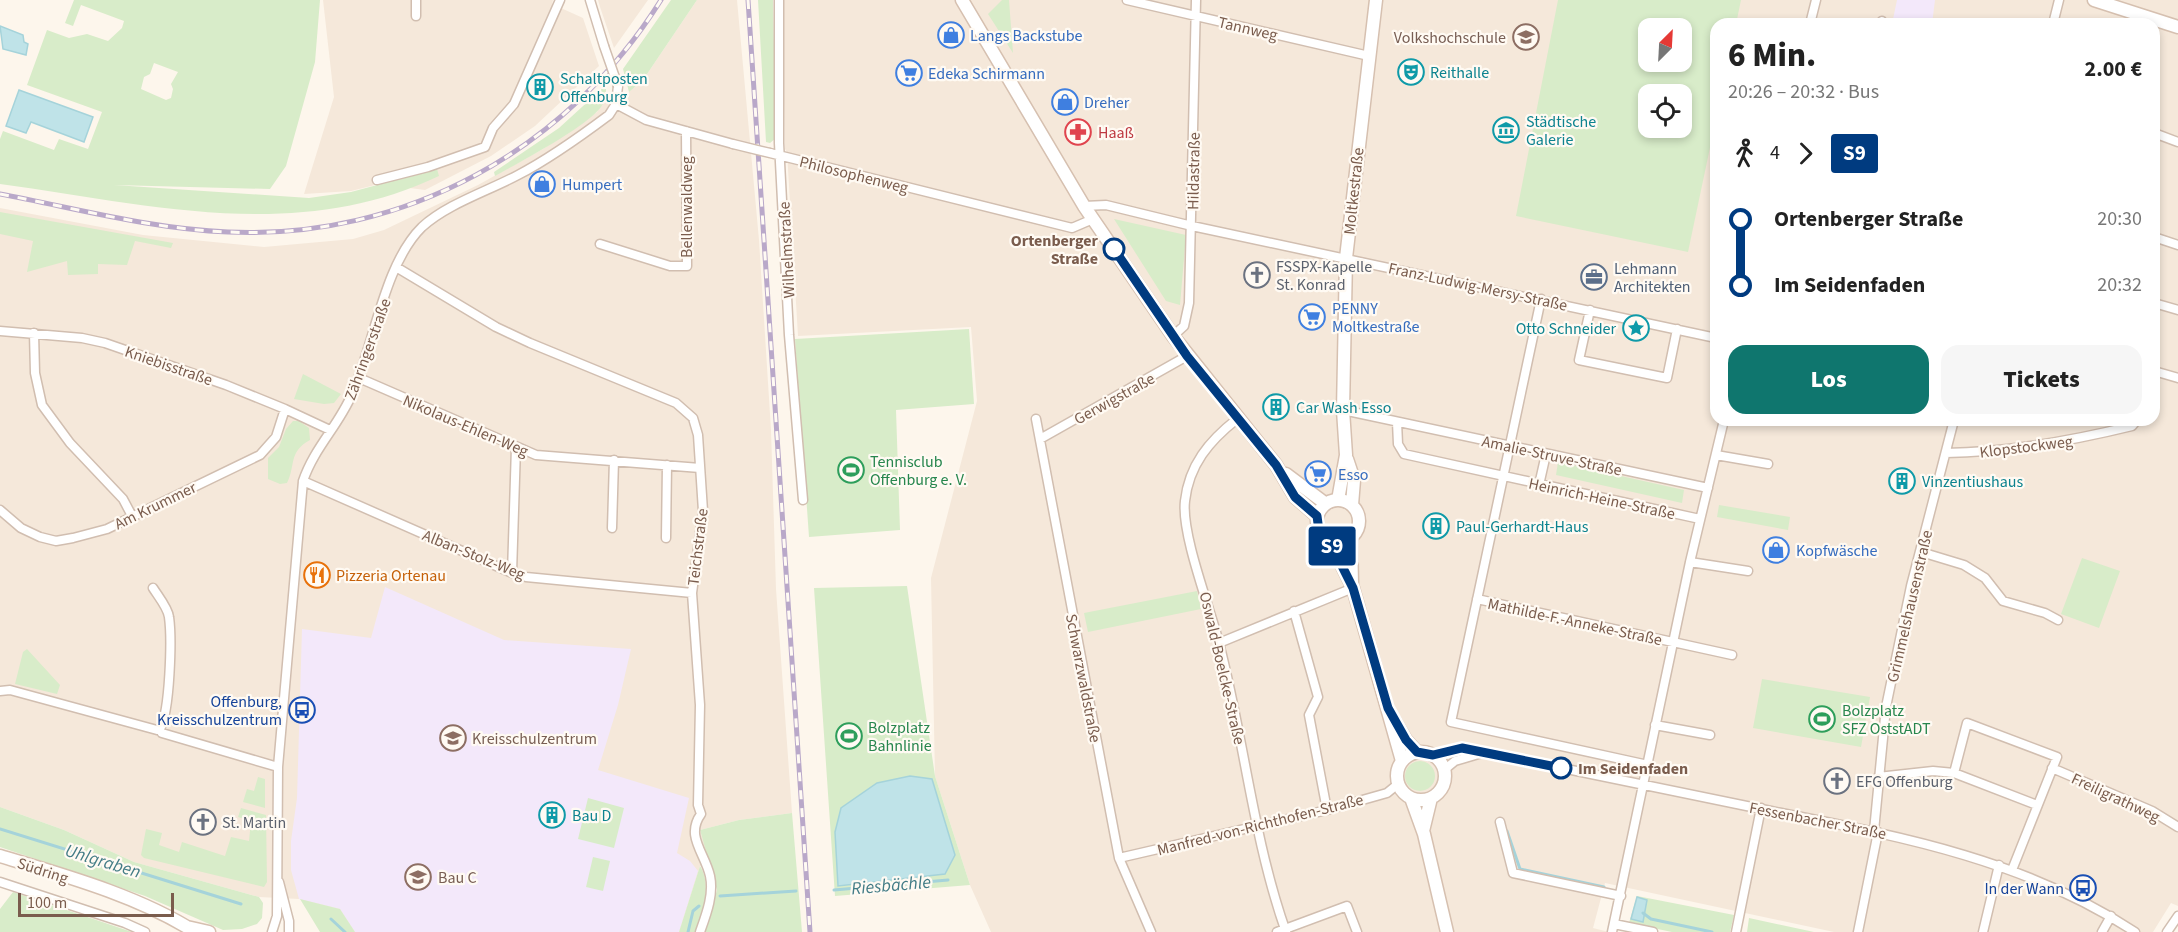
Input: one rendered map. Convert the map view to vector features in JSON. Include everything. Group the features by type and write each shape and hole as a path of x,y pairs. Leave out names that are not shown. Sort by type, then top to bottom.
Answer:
{"main road":[{"name":"Moltkestraße","path":"1338,500 1346,455 1343,410 1346,258 1376,0"},
{"path":"2094,0 2150,18"},
{"path":"966,1 1084,206 1187,356 1276,465 1295,497 1317,516 1319,531 1329,540 1353,588 1402,761"},
{"path":"2160,21 2178,27"},
{"name":"Moltkestraße","path":"1346,455 1354,480 1352,505"},
{"path":"1276,465 1326,504"},
{"path":"1317,516 1326,504 1338,500 1352,505 1359,522 1351,537 1353,588"},
{"path":"1329,540 1341,542 1351,537"},
{"path":"1388,708 1406,740 1417,752 1433,755 1444,770 1442,788 1431,798 1424,831"},
{"path":"1417,752 1402,761 1397,772 1398,784 1412,798 1424,831 1447,932"},
{"path":"1412,798 1431,798"},
{"name":"Südring","path":"0,855 64,876 191,929 209,932"}],"street":[{"path":"416,0 416,16"},
{"path":"377,180 428,167 485,147 493,128 514,104 560,0"},
{"path":"590,0 618,86 616,104"},
{"name":"Wilhelmstraße","path":"779,0 779,143 782,156 789,335 803,500"},
{"name":"Tannweg","path":"1127,0 1369,56"},
{"name":"Hildastraße","path":"1173,336 1184,326 1188,315 1196,0"},
{"path":"1812,18 1816,0"},
{"path":"2054,18 2059,0"},
{"name":"Philosophenweg","path":"616,104 646,120 733,144 1072,228 1093,219"},
{"name":"Zähringerstraße","path":"272,932 277,916 276,895 279,879 278,767 303,481 308,466 344,411 359,378 396,267 408,244 422,227 438,216 521,174 597,124 609,115 616,104"},
{"name":"Bellenwaldweg","path":"600,244 670,266 687,266 686,131"},
{"path":"2160,135 2178,142"},
{"name":"Franz-Ludwig-Mersy-Straße","path":"1084,206 1106,205 1192,226 1710,337"},
{"path":"2160,239 2178,245"},
{"name":"Teichstraße","path":"396,267 496,327 530,344 687,410 693,418 698,435 703,511 692,592 700,705 698,805 701,814 694,828 694,838 710,877 709,904 700,932"},
{"path":"1541,299 1451,722 1648,765"},
{"path":"2160,305 2178,310"},
{"path":"1590,310 1579,360 1667,378 1677,329"},
{"name":"Kniebisstraße","path":"0,331 34,333 105,343 164,362 285,409 330,430"},
{"path":"34,333 35,373 42,405 70,443 126,502 132,516"},
{"name":"Gerwigstraße","path":"1040,439 1187,356"},
{"path":"2160,373 2178,378"},
{"name":"Nikolaus-Ehlen-Weg","path":"359,378 536,455 700,468"},
{"name":"Am Krummer","path":"0,510 21,528 40,537 56,541 107,529 260,455 276,437 285,409"},
{"name":"Amalie-Struve-Straße","path":"1343,410 1708,488"},
{"name":"Schwarzwaldstraße","path":"1036,419 1119,858 1151,932"},
{"name":"Oswald-Boelcke-Straße","path":"1237,419 1219,433 1196,462 1185,504 1187,529 1220,643 1283,931"},
{"name":"Amalie-Struve-Straße","path":"1396,422 1398,444 1404,454 1503,477"},
{"path":"1653,932 1613,928 1645,786 1655,725 1690,562 1723,426"},
{"name":"Grimmelshausenstraße","path":"1876,831 1878,777 1886,707 1911,586 1953,426"},
{"name":"Klopstockweg","path":"1946,453 2004,450 2081,438 2132,426"},
{"path":"512,573 516,447"},
{"path":"1539,485 1546,454"},
{"path":"1716,455 1768,464"},
{"path":"612,528 614,460"},
{"path":"666,538 667,465"},
{"name":"Heinrich-Heine-Straße","path":"1503,477 1700,519"},
{"name":"Alban-Stolz-Weg","path":"303,481 512,573 526,577 692,592"},
{"path":"1921,552 1964,565 1985,578 2003,601 2045,613 2058,620"},
{"path":"1690,562 1748,571"},
{"path":"153,588 170,615 165,721 160,731"},
{"path":"1220,643 1353,588"},
{"name":"Mathilde-F.-Anneke-Straße","path":"1477,599 1673,642"},
{"path":"1294,611 1318,697 1309,715 1327,810"},
{"path":"1673,642 1732,655"},
{"path":"0,691 10,690 160,731 278,767"},
{"path":"1954,773 1968,723 2057,758 2012,870"},
{"path":"1655,725 1710,735"},
{"name":"Fessenbacher Straße","path":"1433,755 1462,748 1876,831 2012,870 2086,902 2135,932"},
{"name":"Fessenbacher Straße","path":"1444,770 1455,761 1485,752"},
{"name":"Freiligrathweg","path":"2052,768 2152,811 2178,827"},
{"path":"1878,777 1933,771 1954,773 2037,805"},
{"name":"Manfred-von-Richthofen-Straße","path":"1119,858 1327,810 1387,793 1398,784"},
{"path":"1736,932 1761,808"},
{"path":"1500,822 1513,873 1621,896"},
{"path":"1858,932 1876,831"},
{"path":"1983,932 1999,865"},
{"name":"Zähringerstraße","path":"279,879 289,921 288,932"},
{"path":"0,882 125,923 145,932"},
{"path":"1283,931 1347,906 1357,932"},
{"path":"2102,932 2111,916"},
{"path":"2167,932 2178,916"}],"shaded area":[{"path":"323,0 553,0 552,4 583,18 599,66 535,126 491,156 425,190 379,184 351,191 304,194 334,97"},
{"path":"598,0 648,0 614,48 600,7"},
{"path":"697,0 737,0 759,240 771,430 776,589 792,813 739,820 700,830 711,864 700,866 679,932 355,932 340,909 299,899 259,897 134,862 64,830 0,807 0,208 143,235 264,247 353,239 384,230 478,185 543,149 597,112 605,99 629,92 643,80"},
{"path":"782,0 2178,0 2178,906 2171,903 2153,932 1834,932 1605,883 1593,928 1609,932 991,932 970,885 935,776 931,578 977,401 971,327 798,336 785,149"},
{"path":"1897,0 1935,0 1933,18 1893,18"},
{"name":"Kreisschulzentrum","path":"385,587 504,640 631,649 618,705 598,770 689,798 677,853 690,861 698,871 679,932 355,932 340,909 299,899 291,870 291,841 297,798 302,629 371,638"}],"green space":[{"path":"74,0 320,0 315,62 286,166 270,189 114,185 309,198 351,192 437,169 439,176 385,197 331,209 276,214 221,213 166,208 0,184 0,139 3,131 54,150 59,139 88,149 102,112 27,85 47,30 69,38 87,34 108,41 122,28 124,21 81,5 73,26 65,23","holes":["154,63 178,72 171,84 173,89 171,98 166,100 141,89 144,77 150,74"]},
{"path":"671,0 697,0 643,80 629,92 623,69"},
{"path":"758,0 773,0 776,138 770,143 766,142"},
{"path":"1002,0 1009,0 1013,53 988,14"},
{"path":"1558,0 1741,0 1737,18 1710,18 1710,148 1688,252 1516,216"},
{"path":"606,85 606,94 601,107 581,125 495,176 494,172 559,128"},
{"path":"0,212 173,243 171,248 135,241 127,265 98,264 98,274 68,275 67,261 27,272 33,241 0,234"},
{"path":"1114,219 1186,235 1180,305 1166,301"},
{"name":"Tennisclub Offenburg e. V.","path":"969,329 974,404 896,410 900,530 809,537 795,339"},
{"path":"303,374 341,394 334,403 324,404 294,399"},
{"path":"293,421 299,421 309,428 310,440 295,454 287,483 280,484 268,479 268,458 279,447 286,429"},
{"path":"1558,462 1684,490 1682,503 1556,475"},
{"path":"1719,505 1790,517 1788,530 1717,517"},
{"path":"2082,558 2120,571 2099,628 2061,614"},
{"path":"907,586 935,776 970,885 835,896 814,588"},
{"path":"1197,591 1201,609 1088,632 1084,613"},
{"path":"27,649 60,685 57,694 15,684 23,652"},
{"path":"1762,679 1870,697 1861,747 1753,728"},
{"path":"1420,761 1431,765 1435,776 1431,787 1420,791 1409,787 1405,776 1409,765"},
{"path":"258,777 265,779 265,808 243,802 247,789 254,791"},
{"path":"588,798 624,808 614,848 578,839"},
{"path":"0,807 64,830 134,862 259,897 263,903 262,918 257,924 242,929 223,930 145,896 0,847"},
{"path":"241,808 266,815 267,882 264,887 144,858 141,855 146,829 162,833 159,845 179,852 182,842 225,856 231,837 249,841 251,821 238,817"},
{"path":"792,813 802,932 705,932 717,890 700,830 739,820"},
{"path":"593,857 610,861 603,891 586,887"},
{"path":"700,866 704,873 706,890 699,924 696,932 679,932"},
{"path":"13,892 132,932 0,932 0,909"},
{"path":"1637,896 1734,915 1730,932 1672,932 1629,923"},
{"path":"300,899 340,909 355,932 320,932"},
{"path":"1749,918 1814,932 1747,932"}],"water":[{"path":"0,26 23,35 24,42 28,44 26,55 3,49"},
{"path":"19,90 93,117 84,142 31,122 26,133 6,126"},
{"path":"910,776 932,779 955,855 945,874 838,886 835,832 841,808 877,783"},
{"path":"1637,897 1647,900 1643,922 1631,919"}],"waterway":[{"name":"Uhlgraben","path":"0,829 241,904"},
{"name":"Riesbächle","path":"1507,831 1520,869 1604,887"},
{"name":"Riesbächle","path":"834,890 948,880"},
{"name":"Riesbächle","path":"720,896 796,891"},
{"name":"Riesbächle","path":"688,932 693,911 699,906"},
{"name":"Riesbächle","path":"1643,913 1651,919 1712,932"},
{"name":"Uhlgraben","path":"331,919 345,932"}],"railway":[{"path":"0,194 113,217 199,230 228,232 294,230 357,220 418,201 476,175 530,141 579,100 623,53 661,0"},
{"path":"748,0 810,932"}],"bus line":[{"name":"S9","path":"1114,249 1187,356 1276,465 1295,497 1317,516 1319,531 1329,540 1353,588 1388,708 1406,740 1417,752 1433,755 1462,748 1561,768"}],"place":[{"name":"Langs Backstube","path":"951,35"},
{"name":"Volkshochschule","path":"1526,37"},
{"name":"Reithalle","path":"1411,72"},
{"name":"Edeka Schirmann","path":"909,73"},
{"name":"Schaltposten Offenburg","path":"540,87"},
{"name":"Dreher","path":"1065,102"},
{"name":"Städtische Galerie","path":"1506,130"},
{"name":"Haaß","path":"1078,132"},
{"name":"Humpert","path":"542,184"},
{"name":"Ortenberger Straße","path":"1114,249"},
{"name":"FSSPX-Kapelle St. Konrad","path":"1257,275"},
{"name":"Lehmann Architekten","path":"1594,277"},
{"name":"PENNY Moltkestraße","path":"1312,317"},
{"name":"Otto Schneider","path":"1636,328"},
{"name":"Car Wash Esso","path":"1276,407"},
{"name":"Tennisclub Offenburg e. V.","path":"851,470"},
{"name":"Esso","path":"1318,474"},
{"name":"Vinzentiushaus","path":"1902,481"},
{"name":"Paul-Gerhardt-Haus","path":"1436,526"},
{"name":"Kopfwäsche","path":"1776,550"},
{"name":"Pizzeria Ortenau","path":"317,575"},
{"name":"Offenburg, Kreisschulzentrum","path":"302,710"},
{"name":"Bolzplatz SFZ OststADT","path":"1822,719"},
{"name":"Bolzplatz Bahnlinie","path":"849,736"},
{"name":"Kreisschulzentrum","path":"453,738"},
{"name":"Im Seidenfaden","path":"1561,768"},
{"name":"EFG Offenburg","path":"1837,781"},
{"name":"Bau D","path":"552,815"},
{"name":"St. Martin","path":"203,822"},
{"name":"Bau C","path":"418,877"},
{"name":"In der Wann","path":"2083,888"}]}
